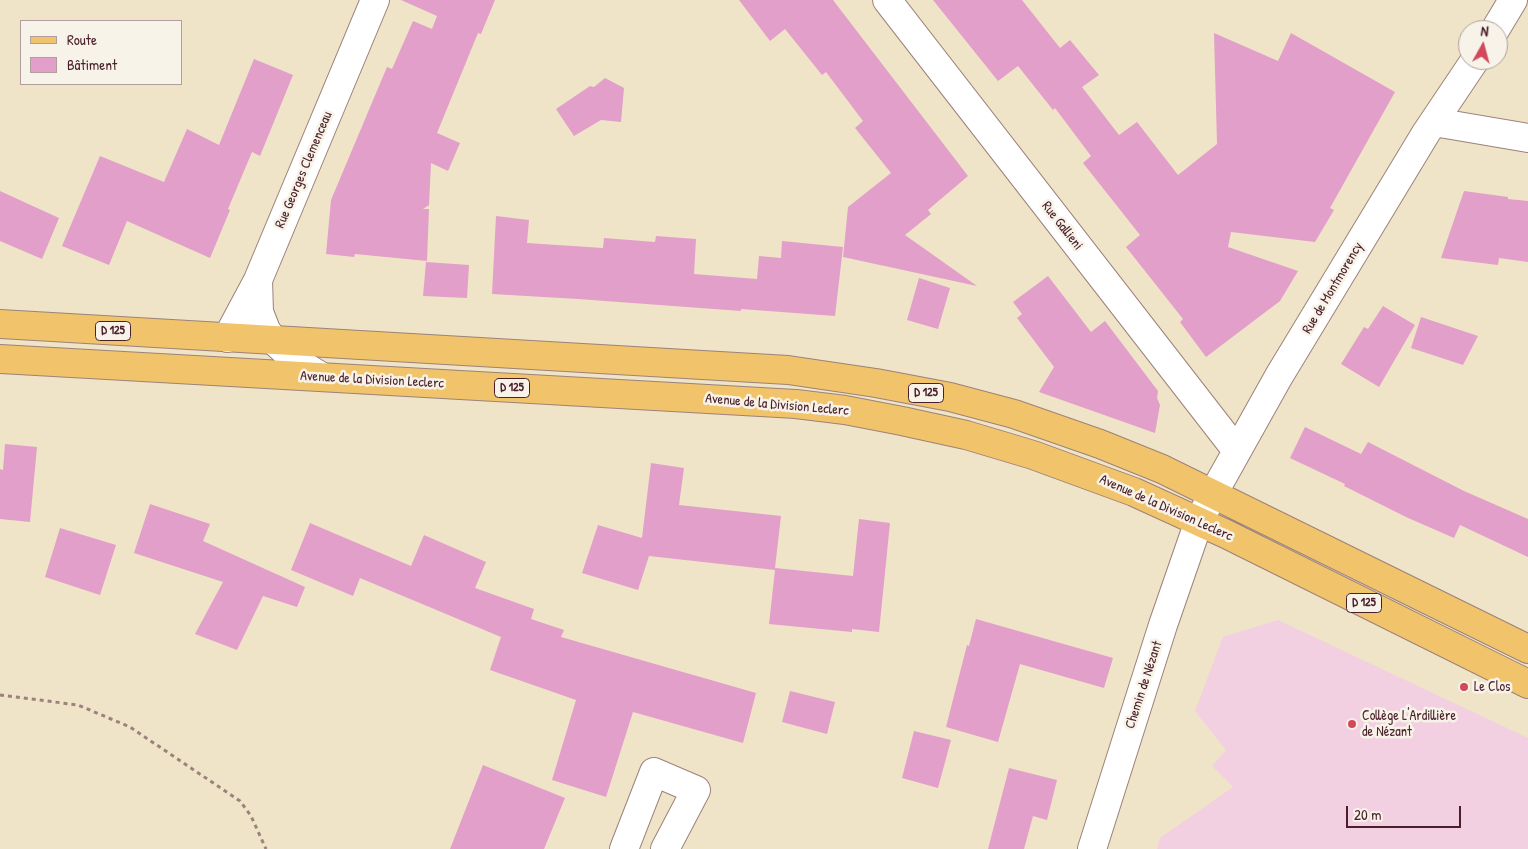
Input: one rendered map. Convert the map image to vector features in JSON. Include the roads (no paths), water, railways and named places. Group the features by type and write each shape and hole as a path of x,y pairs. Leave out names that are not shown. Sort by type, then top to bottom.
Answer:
{"main road":[{"name":"D 125","path":"0,324 788,370 876,383 950,397 1014,414 1162,468 1528,649"},
{"name":"Avenue de la Division Leclerc","path":"0,359 796,404 845,410 966,435 1033,455 1126,489 1200,521 1528,684"}],"street":[{"name":"Rue Georges Clemenceau","path":"227,338 258,280 375,0"},
{"name":"Rue Gallieni","path":"887,0 1237,451"},
{"path":"1501,20 1513,0"},
{"name":"Rue de Montmorency","path":"1200,521 1213,494 1279,376 1434,122 1468,70"},
{"path":"1434,122 1528,138"},
{"path":"258,280 259,312 266,330 273,340 296,361 322,377"},
{"name":"Chemin de Nézant","path":"1092,849 1163,625 1200,521"},
{"path":"624,849 654,772 696,790 665,849"}],"place":[{"name":"Le Clos","path":"1464,687"},
{"name":"Collège L'Ardillière de Nézant","path":"1352,724"}]}
